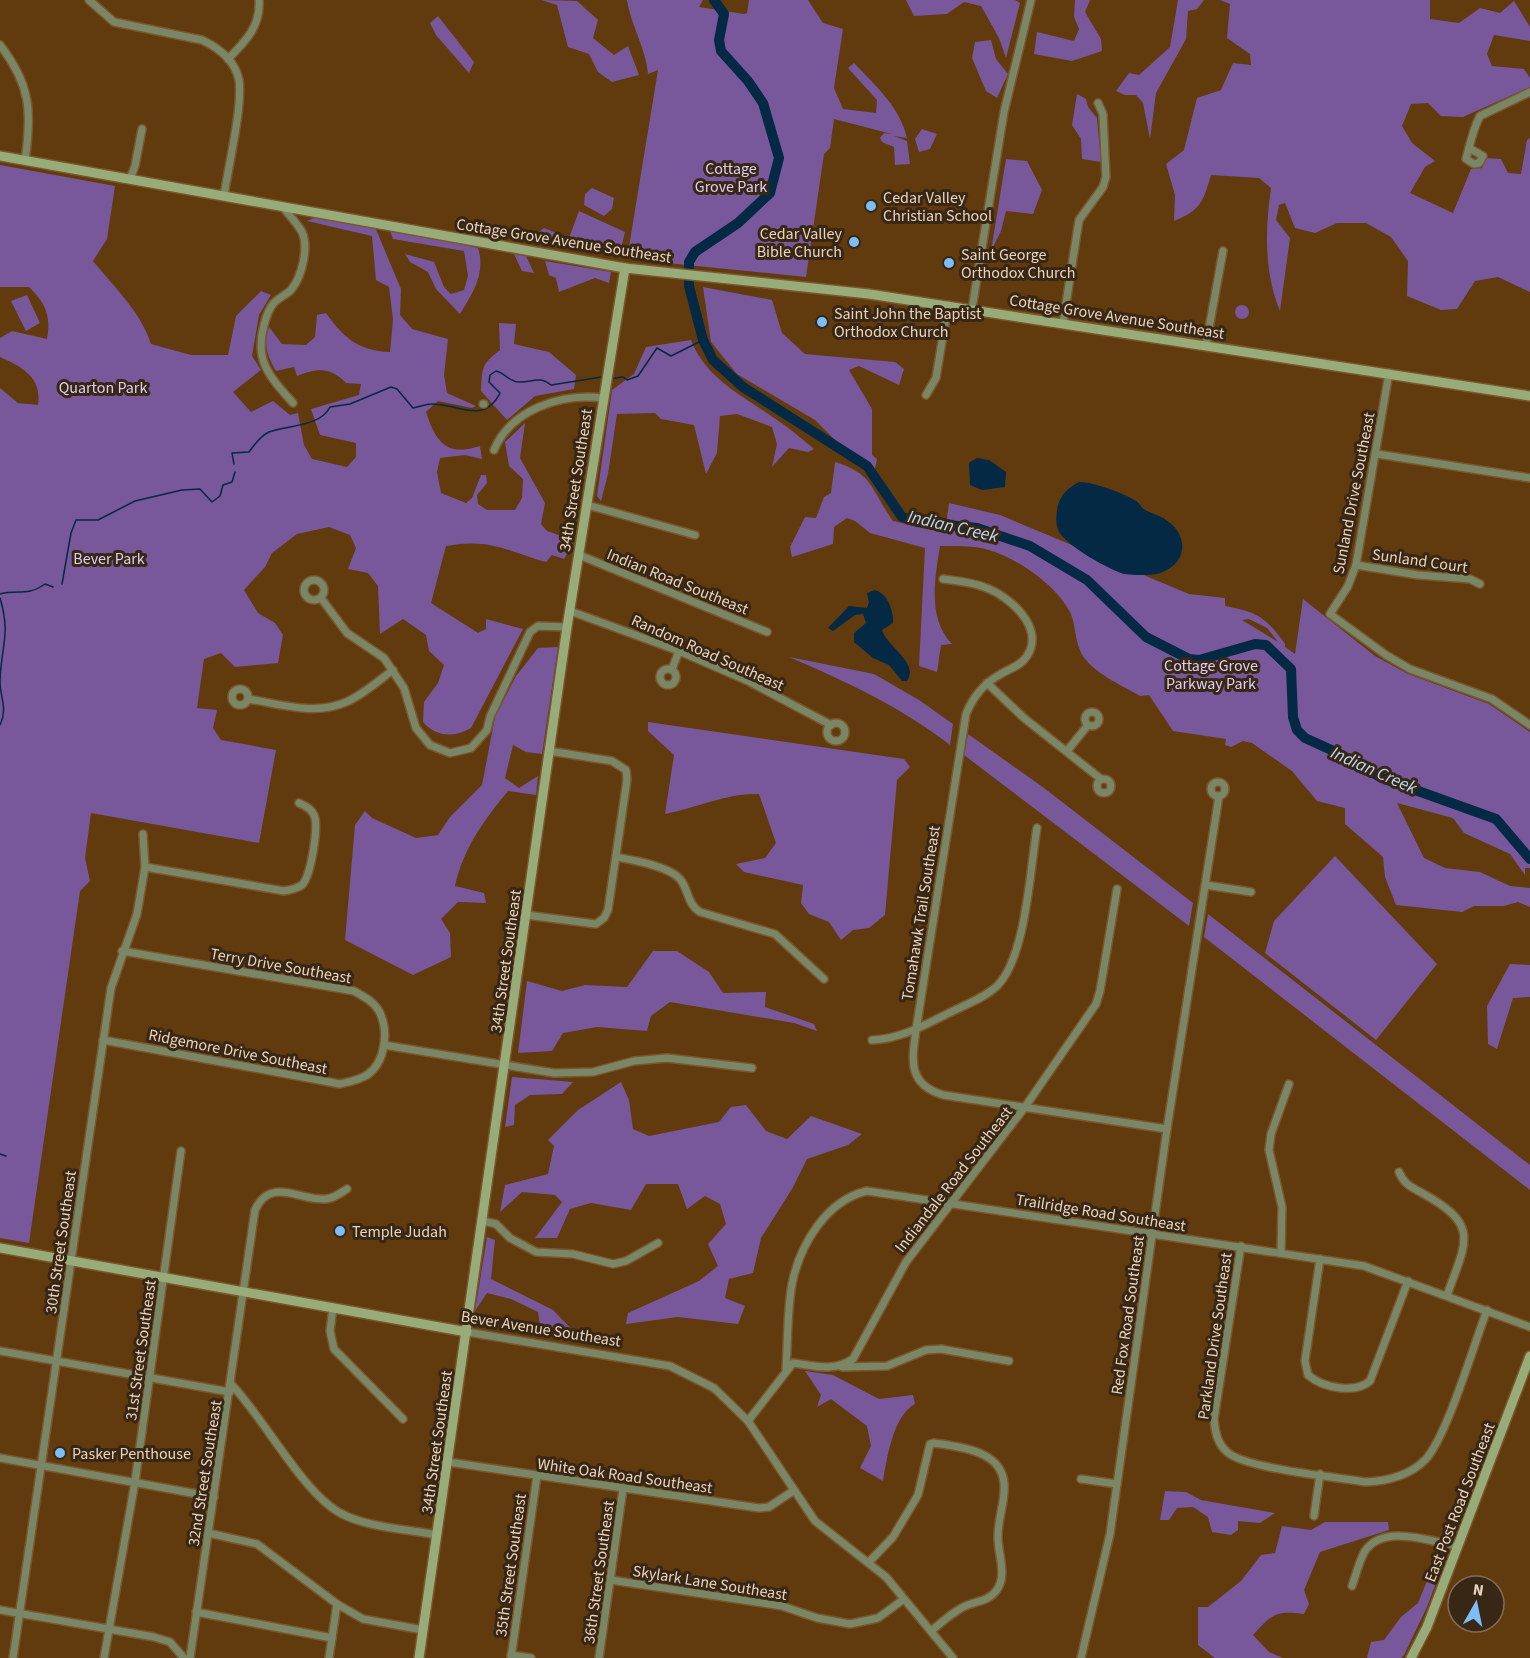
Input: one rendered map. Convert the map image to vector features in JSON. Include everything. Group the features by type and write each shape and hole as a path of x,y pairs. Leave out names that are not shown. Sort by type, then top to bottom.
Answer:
{"street":[{"path":"89,0 114,22 202,40 218,49 235,68 240,93 224,196"},
{"path":"228,59 252,33 257,21 259,0"},
{"path":"972,309 1004,112 1031,0"},
{"path":"0,45 3,56 23,82 30,106 26,161"},
{"path":"1469,148 1480,116 1530,92"},
{"path":"1063,323 1079,220 1103,187 1106,177 1102,114 1098,103"},
{"path":"130,179 139,152 142,129"},
{"name":"Cottage Grove Avenue Southeast","path":"0,156 625,268 948,305 1530,396"},
{"path":"282,206 302,232 305,246 303,261 291,290 274,303 267,315 259,344 262,359 270,375 293,403"},
{"path":"1206,345 1223,251"},
{"name":"34th Street Southeast","path":"419,1658 567,627 625,268"},
{"path":"926,395 936,378 948,305"},
{"name":"Sunland Drive Southeast","path":"1389,373 1377,454 1356,565 1348,586 1330,614 1402,664 1492,699 1530,725"},
{"path":"494,450 498,439 543,404 581,395 603,398"},
{"path":"1377,454 1530,478"},
{"path":"587,506 694,535"},
{"name":"Indian Road Southeast","path":"579,555 767,632"},
{"name":"Sunland Court","path":"1356,565 1418,575 1470,579 1480,584"},
{"name":"Tomahawk Trail Southeast","path":"943,579 972,583 999,594 1028,623 1032,635 1028,655 1020,663 987,683 972,701 962,730 916,1030 912,1060 914,1070 923,1085 932,1092 1167,1129"},
{"path":"321,598 347,633 374,649 393,670 404,688 421,736 438,750 461,751 471,748 487,730 490,717 530,632 538,626 567,627"},
{"name":"Random Road Southeast","path":"570,611 680,651 748,681 831,725"},
{"path":"672,669 680,651"},
{"path":"248,699 312,709 325,708 347,702 393,670"},
{"path":"987,683 1024,718 1101,779"},
{"path":"1067,751 1088,725"},
{"path":"526,915 596,924 604,918 608,910 627,780 626,770 612,761 549,751"},
{"name":"Red Fox Road Southeast","path":"1081,1658 1110,1534 1167,1129 1219,796"},
{"path":"145,867 284,891 295,889 303,884 308,874 316,828 315,817 310,808 299,803"},
{"path":"872,1040 886,1039 916,1030 985,995 1007,975 1017,953 1036,828"},
{"name":"30th Street Southeast","path":"13,1658 111,988 122,951 137,914 145,867 143,834"},
{"path":"616,857 646,862 680,879 691,903 700,912 775,934 824,979"},
{"path":"1206,885 1251,892"},
{"name":"Indiandale Road Southeast","path":"842,1366 853,1359 862,1347 900,1271 1025,1107 1096,1004 1117,889"},
{"name":"Terry Drive Southeast","path":"122,951 354,991 368,999 378,1011 383,1024 384,1045"},
{"name":"Ridgemore Drive Southeast","path":"104,1040 340,1084 367,1075 381,1057 384,1045"},
{"path":"384,1045 554,1073 580,1074 634,1061 666,1058 752,1068"},
{"path":"1281,1253 1282,1207 1269,1150 1271,1134 1288,1084"},
{"name":"31st Street Southeast","path":"104,1658 135,1482 181,1151"},
{"path":"1399,1172 1403,1183 1448,1207 1460,1222 1465,1247 1447,1295"},
{"name":"32nd Street Southeast","path":"190,1658 255,1210 260,1200 268,1193 278,1191 326,1199 336,1197 347,1189"},
{"name":"Trailridge Road Southeast","path":"786,1368 794,1277 803,1253 824,1216 834,1206 845,1198 867,1191 1364,1266 1530,1327"},
{"path":"483,1221 496,1224 510,1238 536,1251 573,1254 613,1264 626,1261 658,1243"},
{"name":"Parkland Drive Southeast","path":"1240,1246 1214,1419 1219,1441 1235,1458 1246,1462 1366,1482 1384,1481 1401,1476 1426,1459 1441,1434 1487,1311"},
{"name":"Bever Avenue Southeast","path":"0,1248 467,1332 670,1365 714,1388 748,1421 815,1521 829,1534 870,1562 953,1658"},
{"path":"1320,1258 1305,1361 1308,1375 1321,1384 1354,1389 1363,1387 1370,1381 1408,1281"},
{"path":"333,1308 330,1331 334,1349 403,1419"},
{"path":"748,1421 786,1368 793,1363 831,1368 887,1366 926,1350 941,1349 1009,1361"},
{"path":"0,1351 150,1378 230,1388 247,1401 314,1492 328,1505 360,1521 437,1535"},
{"name":"East Post Road Southeast","path":"1411,1658 1427,1627 1526,1381 1530,1356"},
{"path":"870,1562 893,1538 918,1495 930,1444 977,1451 994,1464 1004,1483 998,1526 1002,1572 1000,1585 985,1600 959,1609 931,1631"},
{"path":"0,1458 214,1497"},
{"name":"White Oak Road Southeast","path":"448,1462 759,1508 769,1507 793,1491"},
{"path":"1314,1516 1320,1474"},
{"name":"35th Street Southeast","path":"511,1656 537,1476"},
{"path":"1081,1479 1117,1484"},
{"name":"36th Street Southeast","path":"599,1658 623,1489"},
{"path":"208,1533 257,1544 337,1604 363,1618 423,1630"},
{"path":"1352,1586 1364,1553 1381,1538 1404,1537 1458,1546"},
{"name":"Skylark Lane Southeast","path":"611,1580 782,1606 817,1618 850,1624 878,1618 904,1599"},
{"path":"329,1658 337,1604"},
{"path":"0,1610 154,1637 170,1642 184,1658"},
{"path":"196,1612 332,1638"},
{"path":"511,1656 531,1658"}],"green space":[{"path":"541,0 577,1 598,20 593,38 614,55 628,46 639,75 612,82 598,72 589,54 568,47 557,5"},
{"name":"Cottage Grove Park","path":"627,0 703,0 699,7 744,14 747,13 749,0 808,0 823,23 843,29 834,88 843,109 876,113 877,100 848,68 854,63 893,106 907,138 894,136 907,141 910,164 895,165 894,147 882,142 880,138 884,133 892,134 834,119 830,148 824,154 806,277 627,259 658,70 648,74"},
{"path":"906,0 1015,0 1020,3 1006,58 999,38 981,6 964,2 947,14 914,16"},
{"path":"1075,0 1090,0 1085,12 1101,39 1102,51 1072,61 1034,54 1037,32 1074,41 1079,29 1074,17"},
{"path":"1178,0 1204,0 1197,9 1188,11 1186,39 1156,93 1150,139 1143,103 1136,95 1125,95 1116,91 1129,73 1139,75 1170,47"},
{"path":"1220,0 1430,0 1430,19 1459,23 1480,8 1500,13 1514,1 1530,27 1530,41 1494,35 1487,54 1492,66 1524,69 1530,78 1530,87 1463,117 1441,116 1428,103 1411,104 1402,126 1412,143 1435,161 1425,167 1410,193 1453,213 1471,169 1482,168 1485,158 1501,159 1508,173 1521,174 1527,140 1530,138 1530,292 1498,277 1475,281 1457,309 1441,310 1407,296 1408,261 1391,237 1366,223 1337,223 1315,233 1295,228 1285,203 1279,205 1276,220 1290,238 1280,311 1271,282 1267,251 1271,188 1259,178 1211,175 1200,204 1190,213 1174,221 1175,195 1166,164 1184,150 1197,98 1221,90 1233,63 1251,65 1250,54 1227,38 1230,4"},
{"path":"438,16 474,62 469,73 436,35 430,23"},
{"path":"991,40 996,59 1008,74 997,98 986,91 972,58 975,42"},
{"path":"1077,94 1086,99 1088,107 1097,118 1101,162 1082,159 1081,139 1072,125"},
{"path":"922,129 937,134 930,149 919,152 915,139"},
{"path":"1006,159 1027,161 1042,190 1033,214 1006,211 1001,231 991,251"},
{"path":"0,165 115,186 107,239 93,261 141,321 151,344 191,355 228,355 236,316 261,291 271,295 259,315 252,356 261,370 233,392 251,412 273,401 290,415 298,413 304,445 312,459 347,467 356,457 356,443 320,435 311,409 359,395 361,384 346,383 335,374 318,370 297,376 294,367 276,371 268,355 266,339 269,327 282,344 306,345 315,337 317,315 326,313 345,336 360,346 390,352 393,319 389,287 376,280 372,236 307,221 316,217 375,227 401,289 400,315 412,329 448,339 444,375 447,393 476,406 472,408 438,401 426,412 434,432 444,444 459,450 480,446 482,459 465,455 440,458 437,472 441,493 466,503 472,498 481,475 486,475 487,483 477,495 478,504 487,510 515,510 522,498 523,479 509,466 505,442 525,423 520,458 545,503 541,524 547,531 570,539 569,542 573,543 564,559 552,555 546,562 486,544 446,546 431,603 478,633 486,629 486,619 523,629 471,728 452,734 434,731 423,722 424,702 438,683 444,665 429,651 426,635 403,619 380,634 378,586 368,573 348,569 356,548 350,535 329,527 297,534 272,553 265,567 244,590 258,613 275,623 283,635 278,663 235,667 221,653 204,659 197,708 217,710 213,728 221,740 276,750 259,843 91,813 85,858 90,881 80,891 29,1243 0,1238 0,388 18,403 38,405 38,396 34,381 29,375 23,369 0,357 0,338 12,331 47,339 48,316 40,299 29,287 0,287"},
{"path":"592,188 614,198 612,209 604,216 584,205 585,194"},
{"path":"579,211 625,232 620,253 531,238 544,228 569,238"},
{"path":"389,228 478,248 480,266 477,282 460,314 436,289 428,272 410,262 405,254 434,262 444,287 451,294 464,290 468,276 464,251 393,239"},
{"path":"514,254 526,256 534,273 522,271"},
{"path":"545,261 611,272 609,283 595,278 559,292 556,278 549,275"},
{"path":"703,287 772,300 782,333 805,354 895,362 904,369 899,385 859,366 849,370 872,409 872,455 877,459 873,478 815,420 737,374 711,342"},
{"path":"27,295 40,323 26,331 11,301"},
{"path":"1239,305 1245,305 1249,312 1245,319 1239,319 1235,315 1235,309"},
{"path":"499,323 516,324 514,344 549,352 576,375 574,389 535,396 507,420 481,391 484,367 500,350"},
{"path":"691,340 698,354 715,376 814,449 808,452 789,448 772,467 777,444 772,427 737,414 720,416 717,453 706,474 694,425 661,419 655,413 617,414 608,474 601,501 597,496 612,390 634,374 646,347"},
{"name":"Cottage Grove Parkway Park","path":"835,462 858,472 865,478 893,521 945,533 949,503 1000,515 1189,594 1225,598 1225,606 1260,617 1278,635 1285,647 1295,654 1303,599 1375,656 1408,674 1489,704 1530,732 1530,868 1525,868 1525,875 1510,854 1464,833 1453,818 1397,803 1424,858 1445,868 1480,872 1510,886 1530,888 1530,907 1518,902 1504,906 1474,906 1462,912 1396,905 1385,877 1383,857 1345,824 1345,808 1317,801 1292,771 1252,743 1243,741 1231,747 1225,745 1226,739 1173,731 1149,695 1140,696 1097,671 1086,660 1079,649 1070,612 1056,593 1027,569 995,552 975,547 940,546 935,584 936,610 944,634 952,644 941,645 937,672 919,666 925,548 870,533 855,521 847,518 834,527 833,544 792,557 790,547 805,517 816,518 824,497 831,493","holes":["1249,619 1267,628 1278,642 1242,620"]},
{"path":"558,647 542,754 526,752 513,745 505,778 519,788 538,776 536,795 508,791 469,847 455,886 484,893 486,903 458,902 441,919 450,933 451,957 413,975 345,940 355,825 365,811 372,818 416,838 438,835 450,817 482,785 495,717 516,676 538,648"},
{"path":"789,657 874,674 919,700 953,724 950,745 911,718 872,696"},
{"path":"648,722 904,759 910,767 897,780 885,915 869,928 853,930 841,940 829,922 809,914 801,903 803,885 744,872 736,864 765,858 776,843 759,794 723,798 665,814 674,755 648,731"},
{"path":"968,734 1044,788 1193,903 1189,926 964,755"},
{"path":"1335,856 1437,964 1376,1040 1265,953 1274,921"},
{"path":"1208,914 1530,1165 1530,1190 1204,937"},
{"path":"653,951 677,951 709,972 723,993 766,992 765,1007 814,1024 817,1031 794,1023 670,1002 651,1016 647,1031 597,1027 563,1033 552,1051 518,1053 527,981 562,991 585,985 627,987"},
{"path":"1510,964 1530,965 1530,997 1513,998 1497,1049 1488,1044 1487,1006"},
{"path":"512,1077 573,1082 562,1094 530,1095 515,1105 514,1125 505,1127"},
{"path":"621,1082 629,1100 633,1129 649,1136 719,1122 731,1107 746,1105 766,1131 787,1139 811,1116 862,1134 848,1145 807,1159 792,1189 761,1238 753,1273 729,1279 725,1298 745,1306 738,1324 678,1317 626,1324 628,1313 699,1281 718,1266 708,1244 726,1224 720,1204 705,1196 687,1209 678,1184 646,1184 631,1210 591,1203 570,1209 557,1238 535,1238 562,1202 555,1195 522,1192 500,1212 505,1185 548,1174 554,1146 548,1140 578,1110"},
{"path":"487,1237 495,1240 491,1279 553,1310 580,1338 541,1332 538,1312 511,1299 487,1293 475,1311"},
{"path":"805,1371 833,1375 879,1399 913,1395 915,1404 901,1418 892,1438 883,1481 860,1468 871,1446 867,1426 831,1399 817,1407 821,1395"},
{"path":"1165,1491 1186,1492 1201,1500 1275,1513 1260,1523 1238,1521 1238,1530 1231,1535 1212,1532 1208,1517 1193,1507 1177,1508 1169,1520 1160,1520"},
{"path":"1325,1522 1388,1522 1389,1530 1320,1552 1304,1590 1309,1604 1304,1614 1287,1613 1275,1616 1253,1635 1269,1652 1283,1658 1215,1658 1198,1645 1198,1607 1208,1607 1241,1581 1261,1555 1275,1553 1282,1526 1311,1530"},
{"path":"1447,1553 1427,1607 1404,1655 1401,1658 1367,1658 1371,1642 1384,1640 1401,1617 1418,1603 1438,1554"}],"water":[{"path":"977,458 989,460 1006,472 1005,487 982,490 970,485 969,463"},
{"path":"1079,482 1100,486 1124,495 1137,502 1145,510 1166,520 1180,536 1181,554 1176,562 1169,569 1159,573 1124,574 1099,562 1070,543 1059,532 1056,522 1057,511 1064,494"},
{"path":"875,590 883,595 891,608 893,623 882,630 906,661 910,674 907,681 902,681 889,665 873,658 854,642 854,633 866,623 863,614 855,615 833,631 828,628 849,606 867,608 869,602 867,593"}],"waterway":[{"name":"Indian Creek","path":"714,0 724,14 719,40 721,51 748,81 763,103 779,158 770,193 738,223 695,252 689,262 689,286 703,340 713,360 743,387 867,466 902,517 918,522 977,528 1030,546 1087,580 1146,637 1189,659 1199,660 1255,644 1266,645 1291,669 1293,717 1297,730 1305,738 1338,753 1382,778 1496,819 1530,859"},
{"path":"610,379 623,377 627,380 638,376 657,348 671,356 703,340"},
{"path":"234,464 232,453 249,452 269,432 311,422 325,414 330,407 350,404 391,387 397,389 413,408 431,404 478,411 494,403 500,393 489,382 490,375 496,371 515,382 543,380 551,385 602,377"},
{"path":"62,584 71,533 76,520 98,520 135,501 182,490 200,489 212,502 220,496 223,485 232,482 235,472"},
{"path":"0,594 27,592 45,584 53,587"},
{"path":"0,598 5,621 0,681 3,713 0,725"},
{"path":"0,1154 6,1156"}],"place":[{"name":"Cedar Valley Christian School","path":"871,206"},
{"name":"Cedar Valley Bible Church","path":"854,242"},
{"name":"Saint George Orthodox Church","path":"949,263"},
{"name":"Saint John the Baptist Orthodox Church","path":"822,322"},
{"name":"Temple Judah","path":"340,1231"},
{"name":"Pasker Penthouse","path":"60,1453"}],"park label":[{"name":"Quarton Park","path":"103,387"},
{"name":"Bever Park","path":"109,558"}]}
